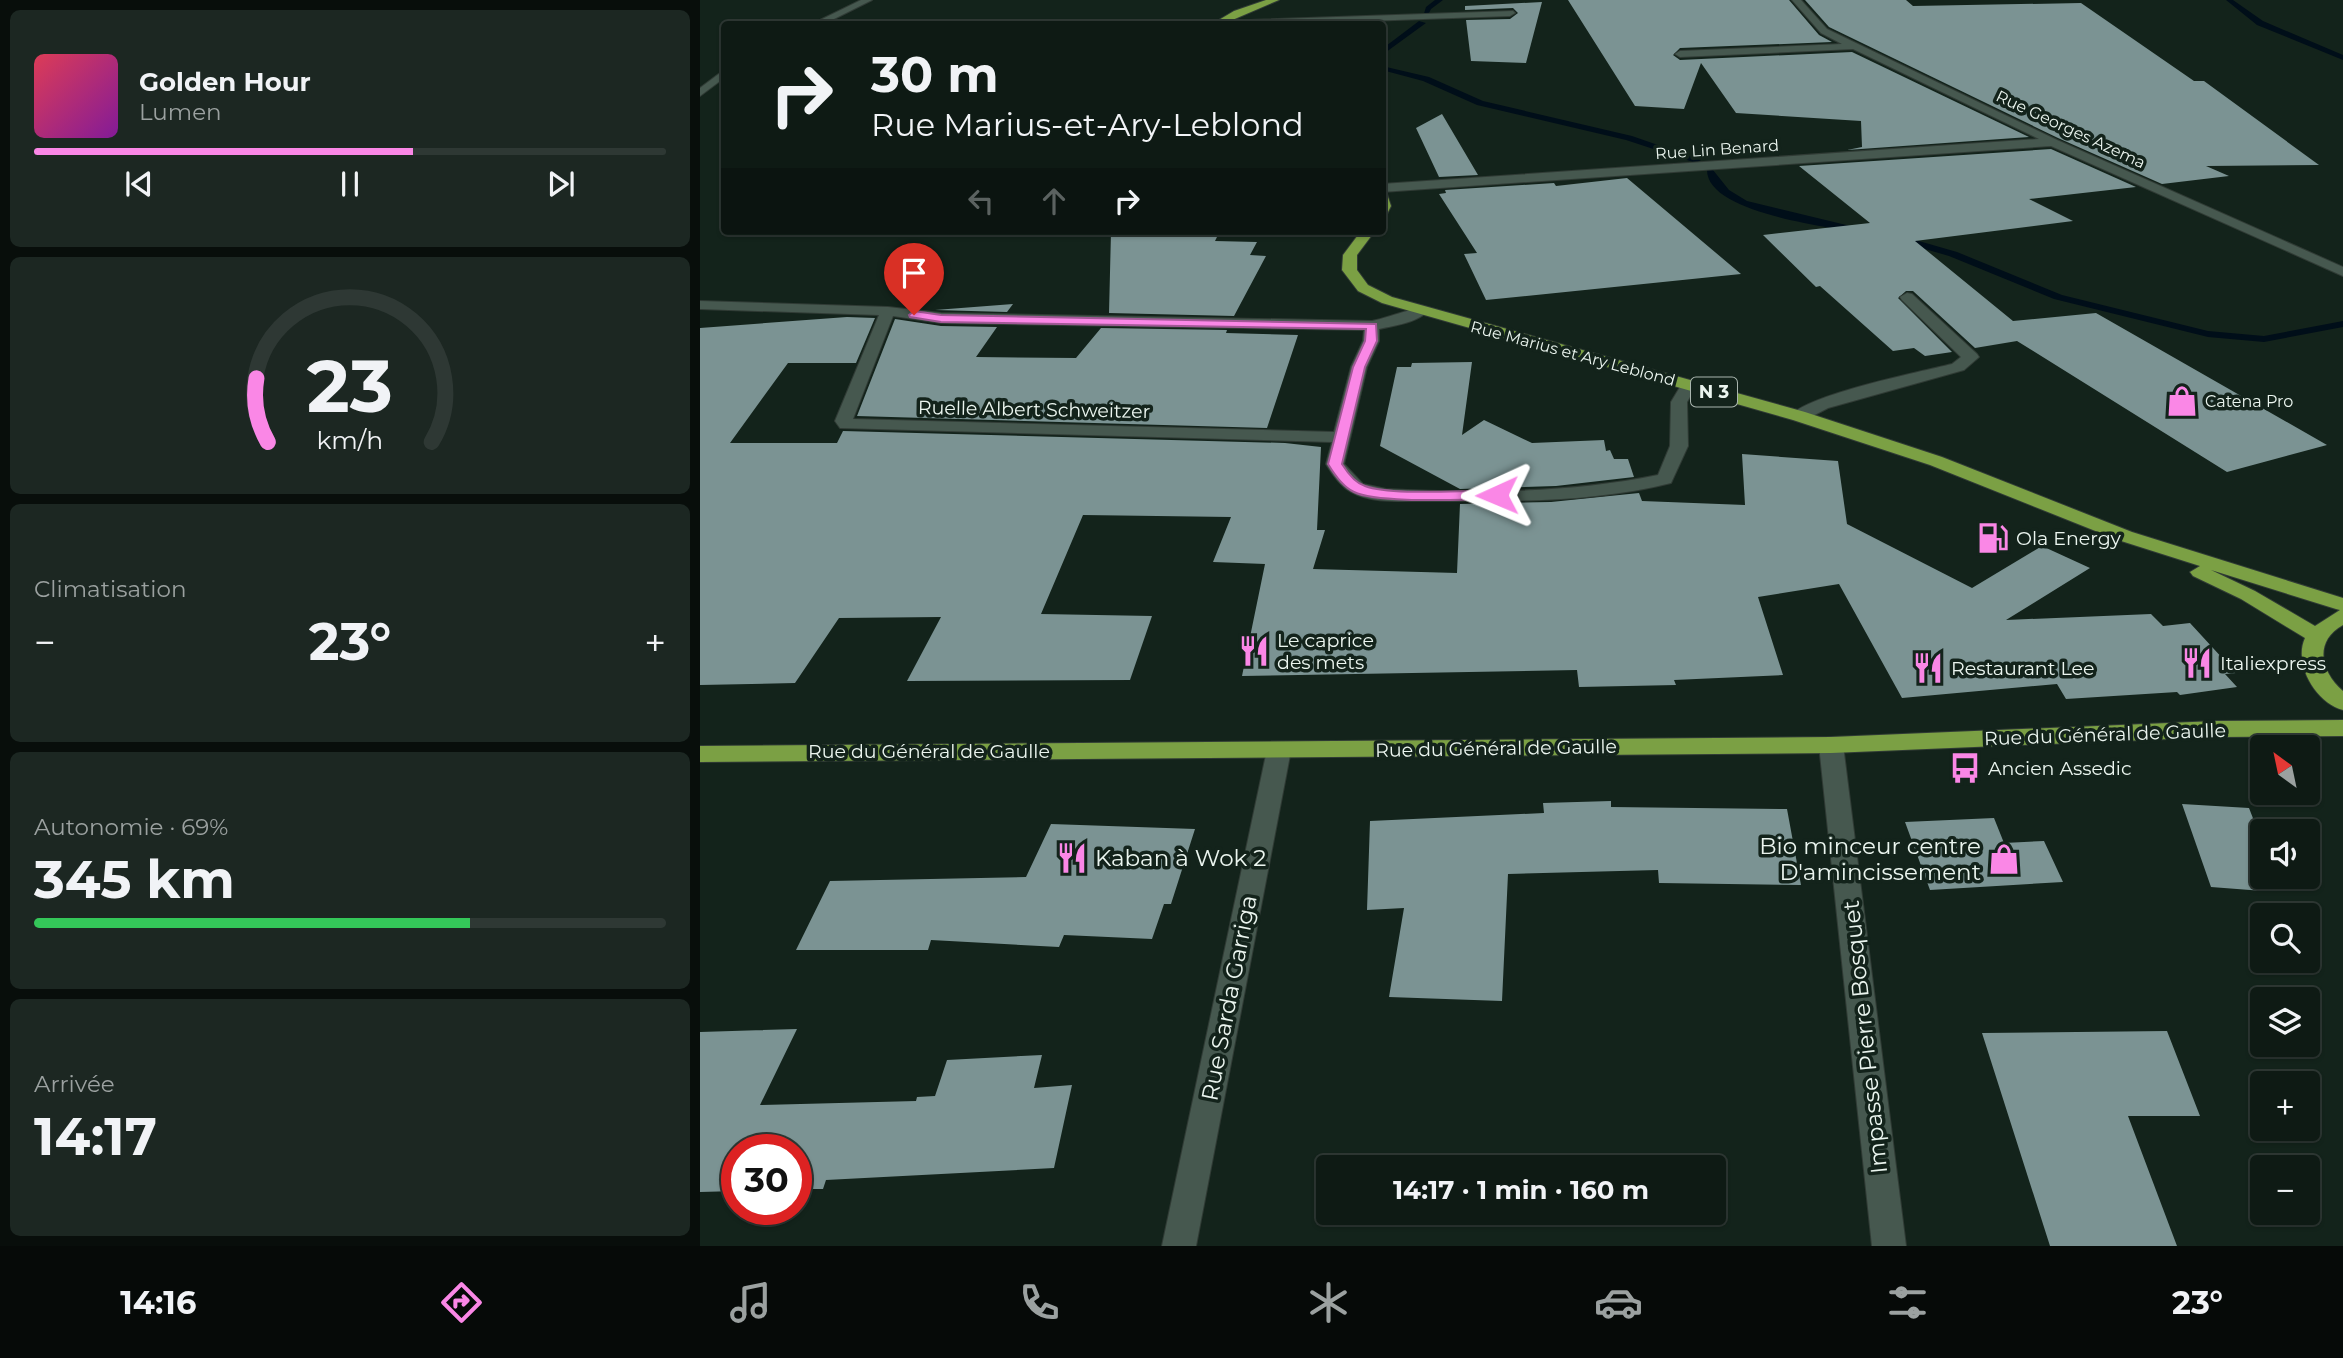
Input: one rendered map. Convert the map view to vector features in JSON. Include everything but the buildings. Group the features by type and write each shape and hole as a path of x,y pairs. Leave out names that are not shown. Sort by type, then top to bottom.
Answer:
{"main road":[{"path":"1222,21 1275,0"},
{"name":"Rue Marius et Ary Leblond","path":"1365,235 1349,257 1349,271 1358,284 1375,295 1421,311 1799,416 1936,461 2125,536 2248,595 2315,635"},
{"name":"Rue Marius et Ary Leblond","path":"2125,536 2343,605"},
{"path":"2340,701 2318,676 2310,654 2315,635 2325,624 2343,616"},
{"name":"Rue du Général de Gaulle","path":"2291,727 2340,701"},
{"name":"Rue du Général de Gaulle","path":"700,754 851,750 1279,750 1831,745 2291,727 2343,728"}],"street":[{"path":"823,21 868,0"},
{"name":"Rue Georges Azema","path":"1796,0 1824,31 2053,142 2343,272"},
{"path":"1297,21 1510,13"},
{"path":"1680,54 1856,46"},
{"path":"700,93 721,76"},
{"name":"Rue Lin Benard","path":"1386,188 2053,142"},
{"path":"1799,416 1822,404 1958,367 1971,357 1907,297"},
{"path":"700,306 888,311 941,318 1372,326 1404,319 1421,311"},
{"name":"Ruelle Albert Schweitzer","path":"888,311 844,421 846,424 1342,437"},
{"path":"1372,326 1371,341 1359,367 1335,464 1341,474 1358,489 1382,494 1471,496 1628,488 1665,479 1679,446 1679,402 1689,385"},
{"name":"Impasse Pierre Bosquet","path":"1831,745 1888,1246"},
{"name":"Rue Sarda Garriga","path":"1179,1246 1279,750"}],"waterway":[{"path":"1425,16 1428,8 1440,0"},
{"path":"2229,0 2260,23 2343,58"},
{"path":"1386,50 1422,23"},
{"path":"1386,69 1426,79 1480,103 1629,138 1696,160"},
{"path":"1710,172 1725,192 1744,203 1777,213 1866,231"},
{"path":"1898,238 1953,254 2058,297 2208,334 2264,339 2343,324"}],"place":[{"name":"Catena Pro","path":"2182,401"},
{"name":"Ola Energy","path":"1993,538"},
{"name":"Le caprice des mets","path":"1254,651"},
{"name":"Italiexpress","path":"2197,663"},
{"name":"Restaurant Lee","path":"1928,668"},
{"name":"Ancien Assedic","path":"1965,768"},
{"name":"Kaban à Wok 2","path":"1072,858"},
{"name":"Bio minceur centre D'amincissement","path":"2004,859"}],"route":[{"path":"914,315 941,318 1372,326 1371,341 1359,367 1335,464 1341,474 1358,489 1382,494 1497,495"}]}
